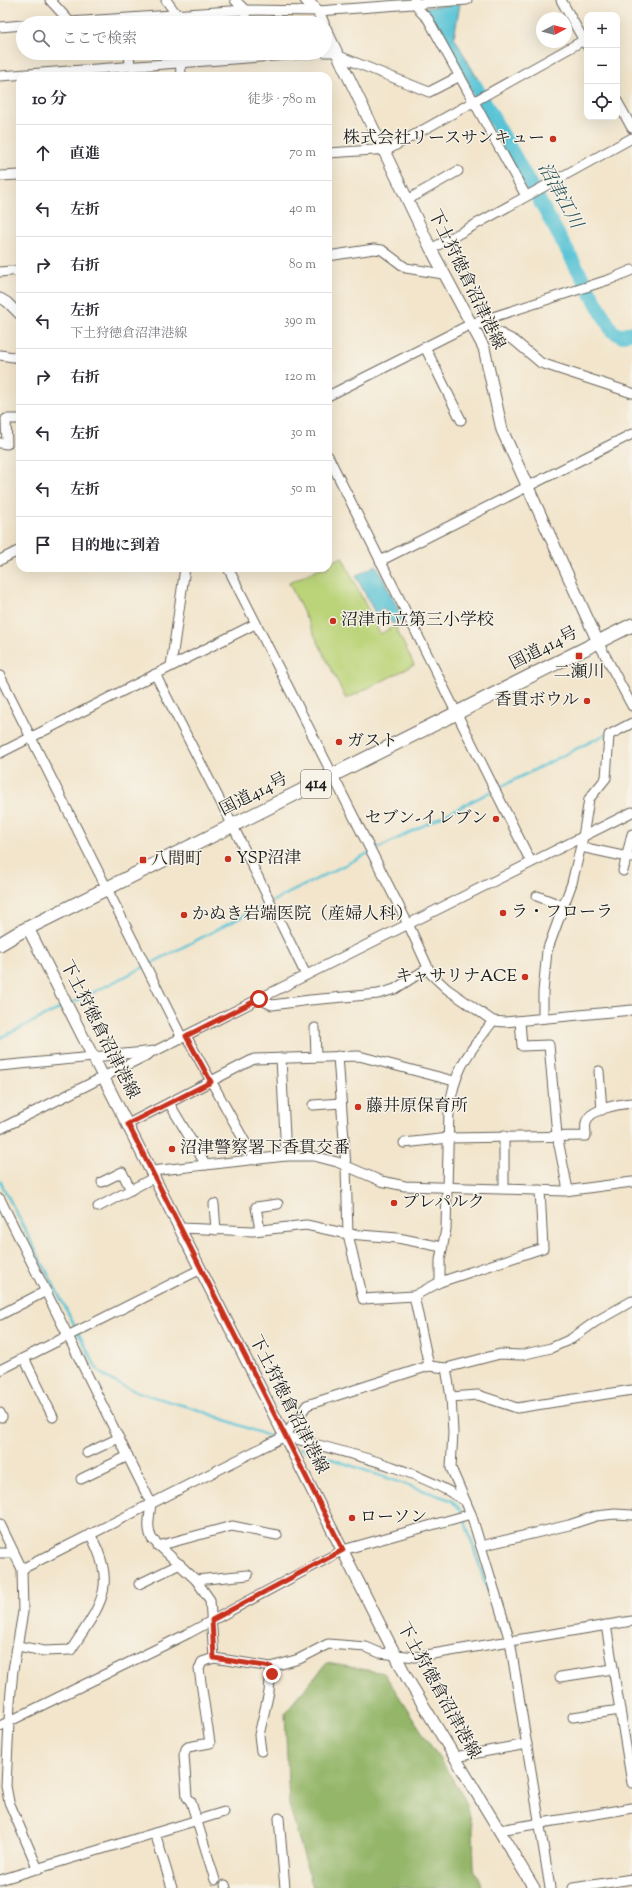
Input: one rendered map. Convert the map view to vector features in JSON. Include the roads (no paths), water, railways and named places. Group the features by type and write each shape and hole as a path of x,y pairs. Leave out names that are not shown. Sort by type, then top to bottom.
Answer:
{"highway":[{"name":"国道414号","path":"0,944 28,928 632,625"}],"main road":[{"path":"306,0 318,12 320,16"},
{"name":"下土狩徳倉沼津港線","path":"332,42 384,149 430,249 443,274 474,323 486,353 502,430 598,642"},
{"name":"下土狩徳倉沼津港線","path":"28,928 181,1228 407,1678 534,1888"}],"street":[{"path":"50,0 65,16"},
{"path":"166,0 175,16"},
{"path":"235,0 245,10 245,16"},
{"path":"316,0 318,12"},
{"path":"200,16 245,10 318,12 415,2 462,0"},
{"path":"561,0 584,41"},
{"path":"415,2 428,19 526,196"},
{"path":"0,27 16,26"},
{"path":"332,153 389,149 474,101 584,44"},
{"path":"332,53 338,54 429,92 460,76"},
{"path":"130,60 130,66"},
{"path":"64,72 206,60"},
{"path":"180,63 181,72"},
{"path":"0,76 16,75"},
{"path":"620,106 632,128"},
{"path":"430,249 632,138"},
{"path":"407,200 458,171"},
{"path":"0,176 16,175"},
{"path":"332,255 374,249 382,250 406,268 443,274"},
{"path":"0,272 16,270"},
{"path":"332,394 474,323 604,281 632,270"},
{"path":"0,298 7,302 16,311"},
{"path":"474,323 515,341 541,364 632,393"},
{"path":"425,347 461,420"},
{"path":"0,356 16,358"},
{"path":"0,443 7,444 6,419 16,419"},
{"path":"380,561 632,434"},
{"path":"332,464 531,862"},
{"path":"0,560 16,552"},
{"path":"171,666 184,572"},
{"path":"230,572 374,856 431,974 447,989 493,1021 520,1021 632,1010"},
{"path":"0,753 255,624"},
{"path":"598,642 632,706"},
{"path":"155,674 233,826 306,975"},
{"path":"0,676 148,970 184,1037 255,1160"},
{"path":"543,1018 543,992 546,960 563,906 572,884 590,799 606,778 609,735 632,723"},
{"path":"0,1129 632,812"},
{"path":"623,871 629,857 632,834"},
{"path":"581,847 629,857"},
{"path":"537,896 563,906"},
{"path":"259,999 272,1005 378,994 402,985 428,968"},
{"path":"440,1282 442,1247 446,1229 449,1110 454,1081 464,1058 493,1021"},
{"path":"520,1021 522,1046 549,1045 557,1135 568,1190"},
{"path":"315,1028 316,1057"},
{"path":"0,1066 155,1051"},
{"path":"338,1056 346,1167 348,1234 363,1299 414,1296 440,1282 543,1248 540,1190"},
{"path":"128,1124 254,1060 359,1056 454,1081"},
{"path":"281,1058 286,1156"},
{"path":"599,1071 602,1110"},
{"path":"170,1103 206,1165"},
{"path":"313,1105 341,1103"},
{"path":"404,1143 449,1138 557,1135 586,1136 586,1122 591,1114 618,1105 632,1103"},
{"path":"504,1136 504,1188"},
{"path":"98,1207 131,1190 153,1174 206,1165 286,1156 314,1156 346,1167 381,1182 394,1184 568,1190 632,1182"},
{"path":"102,1182 122,1172 131,1190"},
{"path":"0,1199 46,1291 70,1335 151,1503 149,1534 158,1546 180,1564 196,1580 210,1600 214,1658"},
{"path":"214,1204 216,1230"},
{"path":"260,1230 256,1206 278,1204"},
{"path":"181,1228 260,1230 306,1225 348,1234 398,1238 442,1247"},
{"path":"0,1370 201,1269"},
{"path":"0,1315 46,1291"},
{"path":"414,1296 429,1366"},
{"path":"22,1568 285,1436 307,1405 429,1366 446,1368 500,1354 521,1355 551,1348 571,1340 595,1322 632,1301"},
{"path":"24,1358 53,1417"},
{"path":"446,1368 451,1396 453,1432 452,1468 471,1514 510,1641 550,1888"},
{"path":"451,1396 478,1395 517,1408 632,1390"},
{"path":"285,1436 387,1465 443,1486 465,1501"},
{"path":"87,1454 119,1438"},
{"path":"81,1479 128,1456"},
{"path":"4,1724 189,1633 343,1550 471,1514"},
{"path":"481,1546 569,1525 596,1516 615,1514 632,1515"},
{"path":"0,1524 22,1568 23,1612 4,1724 5,1779 8,1798 38,1869"},
{"path":"158,1546 232,1526 277,1535"},
{"path":"18,1646 44,1651 71,1650 102,1600 106,1587 102,1561 90,1534"},
{"path":"0,1553 14,1553"},
{"path":"139,1584 180,1564"},
{"path":"196,1580 248,1575"},
{"path":"215,1880 187,1797 184,1755 188,1747 210,1743 199,1669 202,1662 214,1658 271,1667 299,1659 328,1644 366,1647 380,1653 415,1657 632,1621"},
{"path":"606,1625 620,1710 630,1752 632,1783"},
{"path":"261,1751 259,1735 267,1702 271,1667"},
{"path":"560,1677 613,1669"},
{"path":"573,1717 620,1710"},
{"path":"455,1757 527,1744"},
{"path":"499,1830 632,1808"},
{"path":"0,1880 224,1812"},
{"path":"279,1818 286,1888"},
{"path":"155,1833 172,1888"},
{"path":"573,1888 632,1879"}],"water":[{"path":"460,4 454,37 485,92 480,102 427,12 422,8"},
{"path":"376,565 403,619 392,624 384,608 375,613 356,576"}],"waterway":[{"name":"沼津江川","path":"475,85 612,331 621,336 632,332"},
{"path":"273,901 606,734"},
{"path":"148,965 269,903"},
{"path":"70,1004 144,967"},
{"path":"0,1038 65,1006"},
{"path":"0,1181 97,1369 116,1383 143,1394 196,1409 272,1437"},
{"path":"300,1448 451,1500 461,1510 462,1514"},
{"path":"464,1518 501,1632"}],"place":[{"name":"株式会社リースサンキュー","path":"553,139"},
{"name":"沼津市立第三小学校","path":"333,621"},
{"name":"二瀬川","path":"579,656"},
{"name":"香貫ボウル","path":"587,701"},
{"name":"ガスト","path":"339,742"},
{"name":"セブン-イレブン","path":"496,819"},
{"name":"YSP沼津","path":"228,859"},
{"name":"八間町","path":"143,860"},
{"name":"ラ・フローラ","path":"503,913"},
{"name":"かぬき岩端医院（産婦人科）","path":"184,915"},
{"name":"キャサリナACE","path":"525,977"},
{"name":"藤井原保育所","path":"358,1107"},
{"name":"沼津警察署下香貫交番","path":"172,1149"},
{"name":"プレパルク","path":"394,1203"},
{"name":"ローソン","path":"352,1518"}]}
